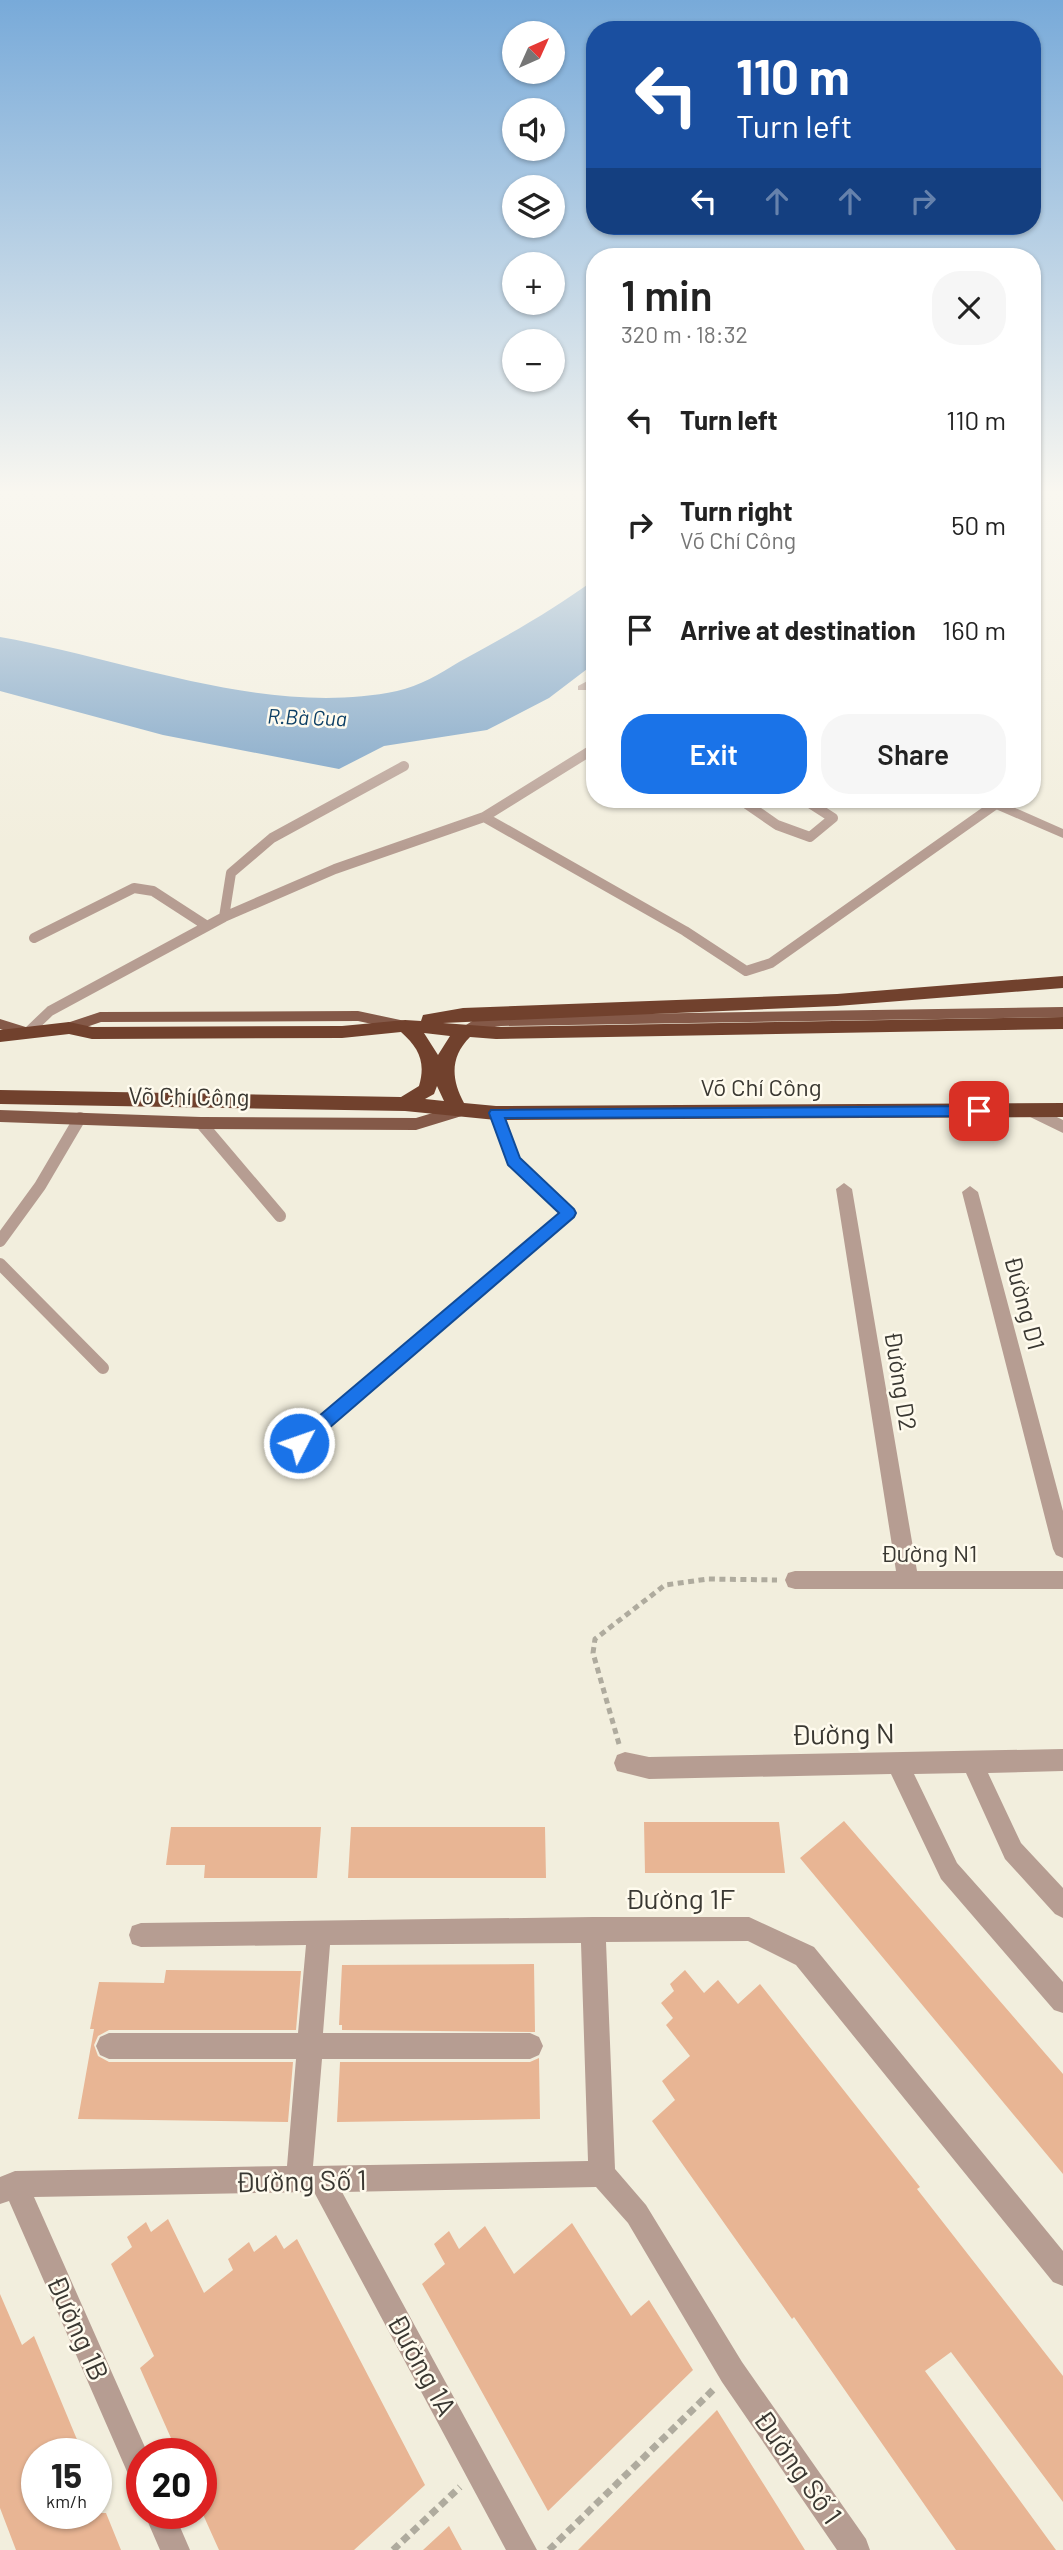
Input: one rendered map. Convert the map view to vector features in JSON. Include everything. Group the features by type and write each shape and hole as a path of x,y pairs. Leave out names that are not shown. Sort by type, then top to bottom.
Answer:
{"highway":[{"path":"405,1026 463,1014 837,1000 1063,982"},
{"path":"0,1036 69,1028 92,1033 342,1032 405,1026 496,1033 1063,1023"},
{"path":"405,1026 429,1051 432,1064 427,1089 405,1104"},
{"path":"459,1111 446,1087 445,1065 451,1043 466,1030"},
{"name":"Võ Chí Công","path":"0,1097 405,1104 496,1113 1063,1110"}],"main road":[{"path":"466,1030 479,1024 500,1021 1063,1012"},
{"path":"0,1024 27,1032"},
{"path":"80,1118 91,1099"},
{"path":"201,1123 206,1101"},
{"name":"Võ Chí Công","path":"0,1116 201,1123 416,1124 459,1111"}],"street":[{"path":"582,688 586,686"},
{"path":"1010,808 1063,834"},
{"path":"1032,1111 1063,1127"},
{"name":"Đường D2","path":"844,1189 908,1580"},
{"name":"Đường D1","path":"970,1192 1063,1549"},
{"name":"Đường N1","path":"795,1580 1063,1580"},
{"name":"Đường N","path":"625,1763 649,1768 1063,1759"},
{"path":"972,1762 1013,1851 1063,1906"},
{"path":"897,1763 949,1871 1063,2001"},
{"path":"593,1929 603,2174"},
{"name":"Đường 1F","path":"141,1935 749,1929 805,1956 1063,2272"},
{"path":"310,2181 309,2046 319,1934"},
{"path":"109,2046 530,2046"},
{"name":"Đường Số 1","path":"7,2187 603,2174 637,2214 732,2372 855,2550"},
{"name":"Đường 1A","path":"310,2181 479,2469 522,2550"},
{"name":"Đường 1B","path":"7,2187 126,2439"},
{"path":"166,2529 176,2550"}],"lane":[{"path":"27,1032 50,1011 224,917 335,869 484,817 586,754"},
{"path":"224,917 231,873 272,838 404,766"},
{"path":"752,808 777,825 810,836 833,818 817,808"},
{"path":"484,817 685,931 746,971 771,963 990,808"},
{"path":"34,938 134,888 153,891 207,926"},
{"path":"299,1443 569,1213 513,1161 496,1113"},
{"path":"0,1241 40,1185 80,1118"},
{"path":"201,1123 280,1216"},
{"path":"0,1264 103,1368"}],"path":[{"path":"625,1763 593,1653 594,1639 665,1586 708,1579 795,1580"},
{"path":"549,2550 732,2372"},
{"path":"393,2550 479,2469"}],"water":[{"name":"R.Bà Cua","path":"586,611 586,670 549,698 487,730 384,746 339,769 163,735 0,691 0,637 248,692 298,697 348,697 397,691 429,679 545,613"}],"building":[{"path":"844,1821 1063,2074 1063,2174 800,1858"},
{"path":"644,1822 779,1822 785,1873 645,1873"},
{"path":"171,1827 321,1827 317,1878 204,1878 205,1865 166,1865"},
{"path":"351,1827 545,1827 546,1878 348,1878"},
{"path":"534,1964 535,2032 342,2030 342,2025 339,2025 342,1965"},
{"path":"166,1970 301,1971 296,2030 109,2030 98,2036 94,2045 98,2056 109,2062 293,2062 288,2122 78,2119 94,2029 90,2029 99,1982 164,1983"},
{"path":"685,1970 704,1993 718,1980 738,2004 760,1984 920,2187 917,2189 1063,2376 1063,2502 951,2352 925,2371 1056,2550 956,2550 794,2317 792,2319 652,2121 675,2100 662,2081 690,2056 666,2025 673,2018 661,2003 674,1991 670,1984"},
{"path":"539,2058 540,2119 337,2122 340,2062 530,2062"},
{"path":"168,2219 204,2293 233,2270 228,2259 249,2242 254,2252 276,2235 284,2249 297,2239 425,2485 354,2550 219,2550 210,2529 217,2529 217,2438 171,2438 140,2368 154,2356 111,2264 132,2247 127,2237 146,2222 151,2232"},
{"path":"572,2223 631,2316 649,2300 693,2370 548,2511 422,2284 445,2264 434,2244 449,2231 459,2249 485,2226 514,2274"},
{"path":"0,2294 22,2345 34,2336 76,2438 21,2438 21,2529 112,2528 121,2550 16,2550 0,2508"},
{"path":"717,2410 805,2550 578,2550 653,2474"},
{"path":"449,2526 462,2550 423,2550"}],"route":[{"path":"299,1443 569,1213 513,1161 496,1113 979,1111"}]}
